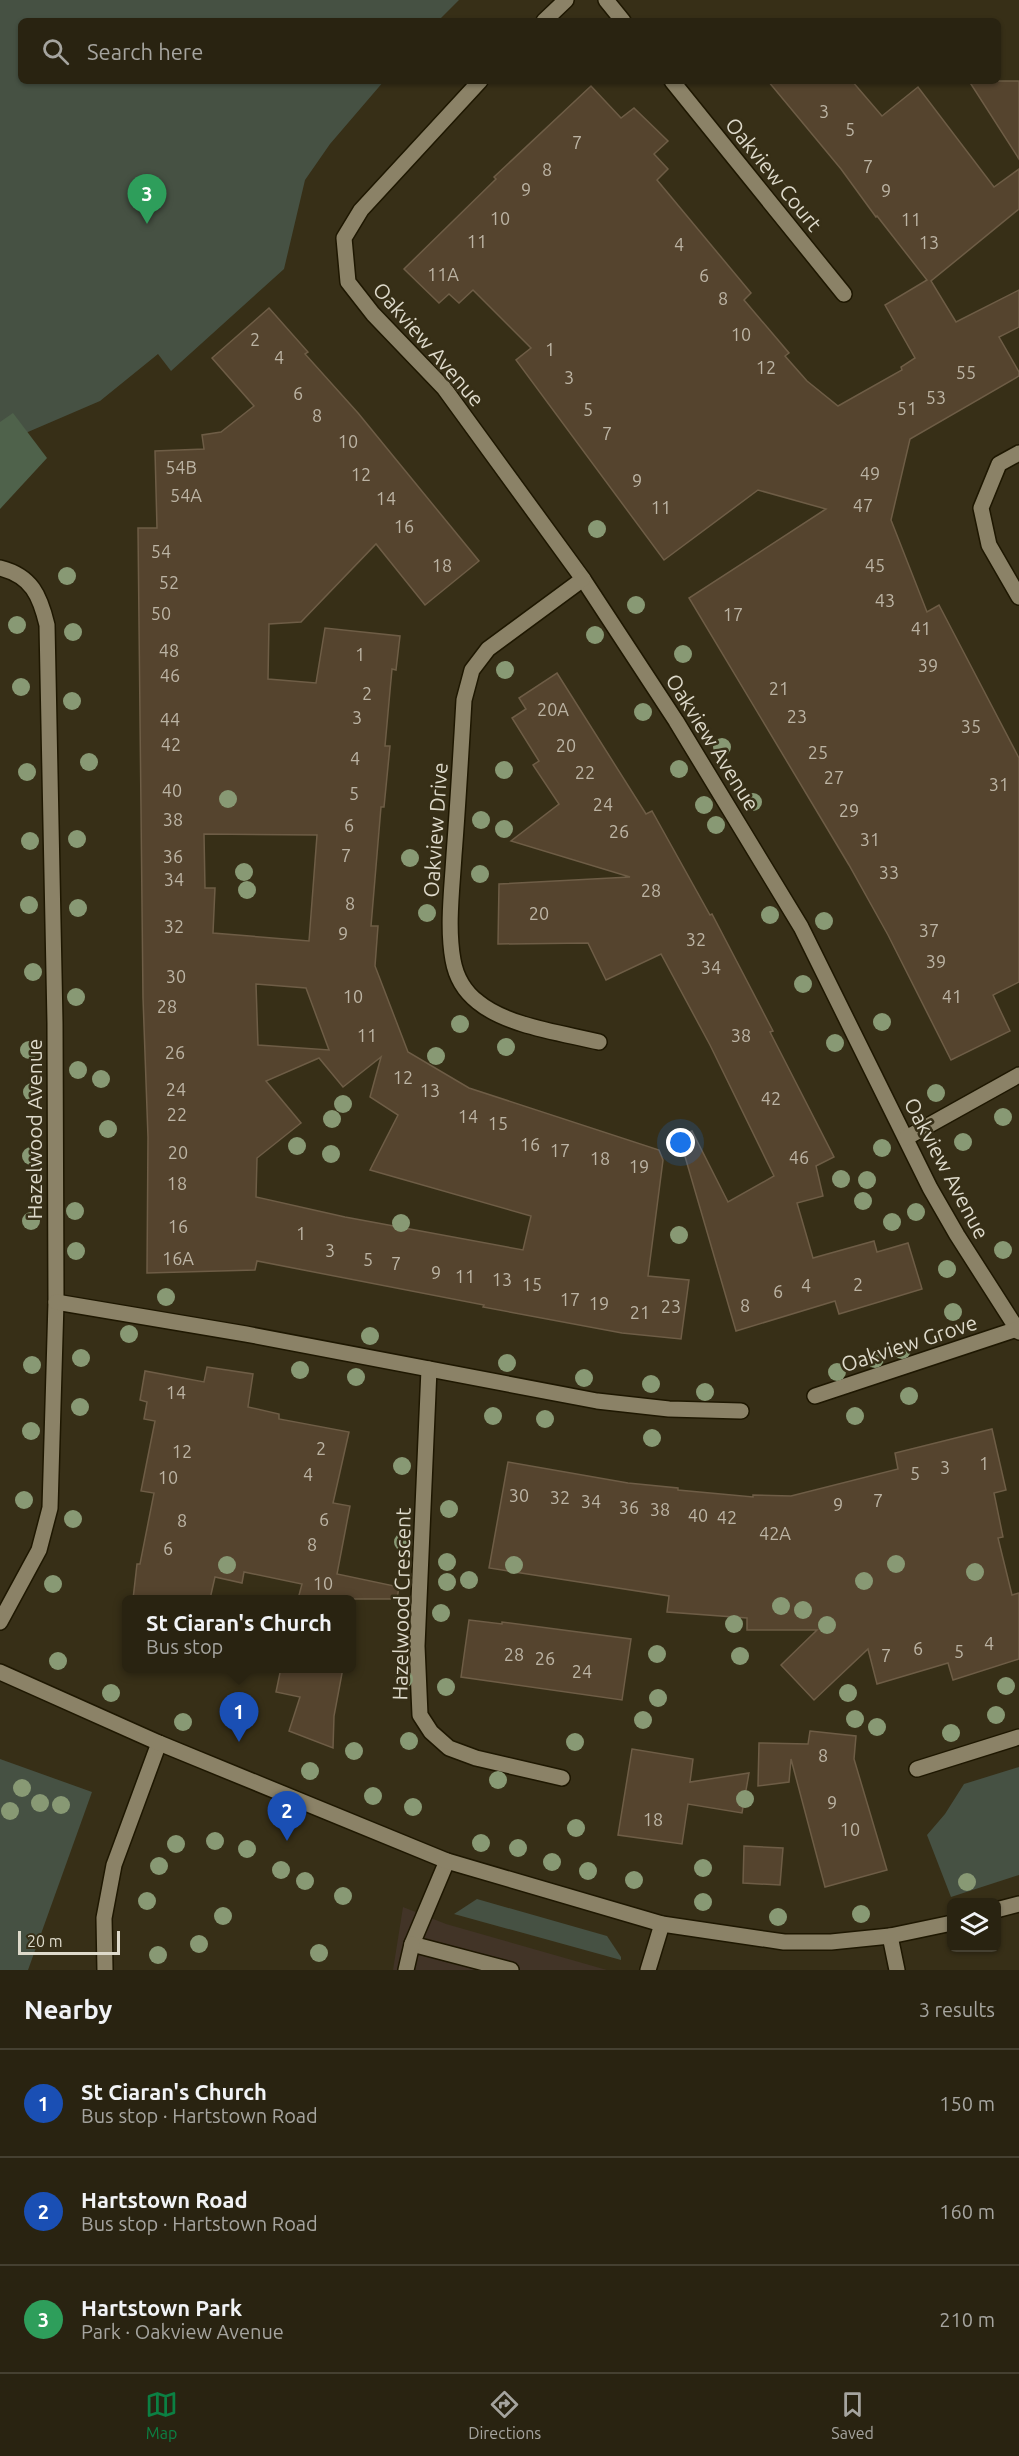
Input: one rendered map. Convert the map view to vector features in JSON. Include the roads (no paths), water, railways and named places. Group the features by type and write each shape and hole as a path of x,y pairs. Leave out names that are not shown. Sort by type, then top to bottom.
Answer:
{"street":[{"path":"547,18 566,0"},
{"path":"606,0 621,18"},
{"name":"Oakview Avenue","path":"477,84 361,210 344,238 348,282 373,314 444,388 583,579 676,721 801,927 957,1235 1018,1330"},
{"name":"Oakview Court","path":"674,84 844,294"},
{"path":"1019,453 999,464 981,508 989,545 1019,597"},
{"name":"Hazelwood Avenue","path":"0,568 10,570 29,583 40,598 47,625 55,916 56,1302 50,1508 39,1550 0,1622"},
{"name":"Oakview Drive","path":"583,579 488,648 472,670 464,700 451,904 451,940 456,973 469,994 480,1004 518,1022 598,1042"},
{"path":"906,1138 1019,1075"},
{"path":"56,1302 246,1334 597,1401 669,1409 741,1411"},
{"name":"Oakview Grove","path":"815,1396 1018,1330"},
{"name":"Hazelwood Crescent","path":"429,1369 417,1646 420,1715 430,1732 449,1748 476,1758 562,1778"},
{"path":"0,1672 159,1743 447,1861 662,1924 784,1942 831,1942 890,1936 947,1924"},
{"path":"917,1769 1019,1737"},
{"path":"105,1970 104,1918 114,1865 159,1743"},
{"path":"406,1970 412,1944 447,1861"},
{"path":"1001,1909 1019,1904"},
{"path":"648,1970 662,1924"},
{"path":"890,1936 897,1970"},
{"path":"412,1944 511,1970"}],"place":[{"name":"Hartstown Park","path":"147,224"},
{"name":"St Ciaran's Church","path":"239,1742"},
{"name":"Hartstown Road","path":"287,1841"}]}
